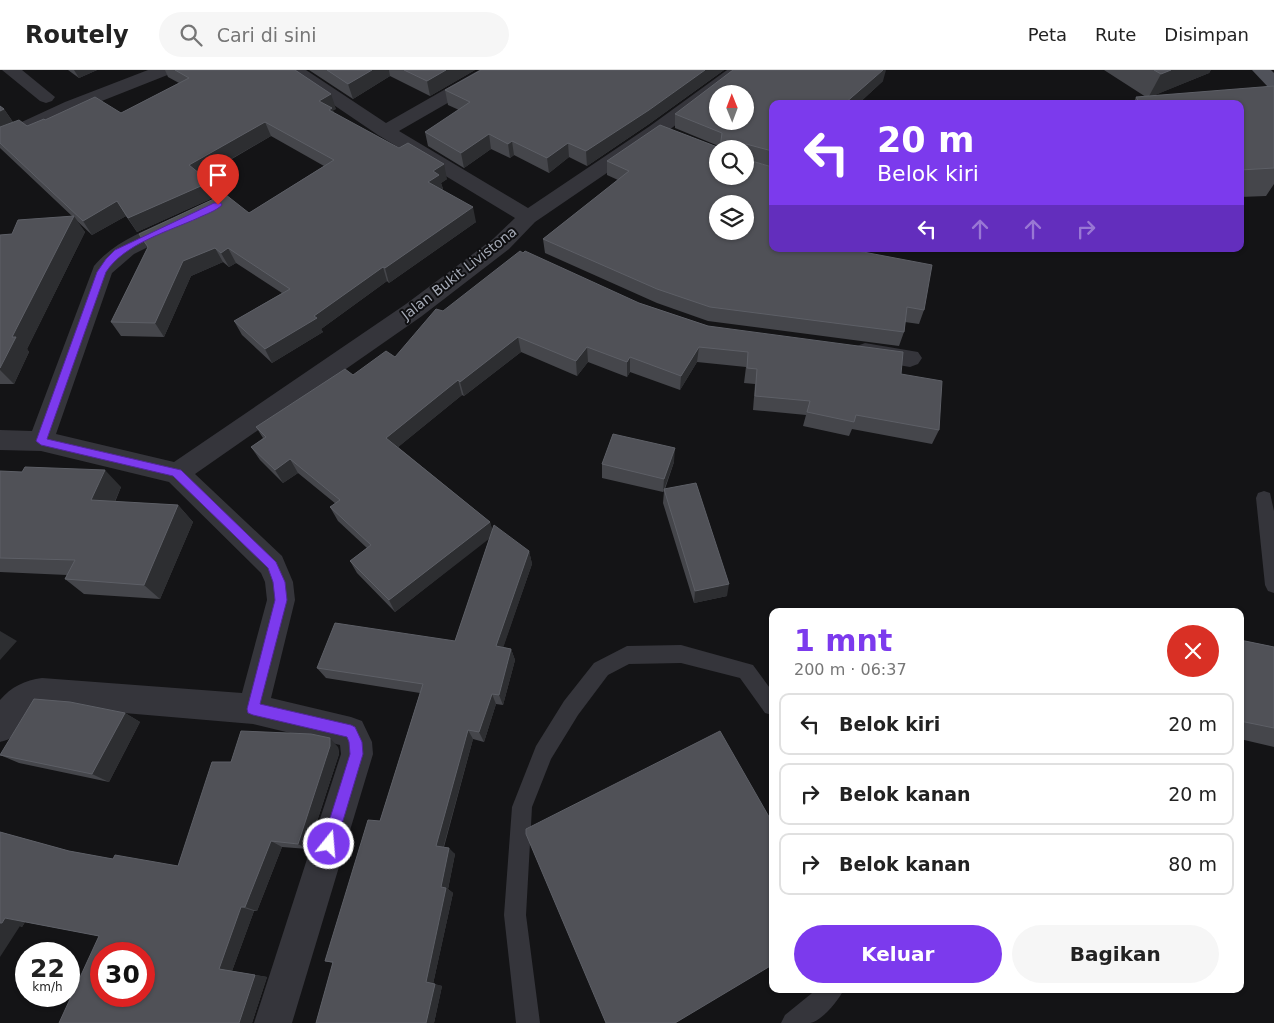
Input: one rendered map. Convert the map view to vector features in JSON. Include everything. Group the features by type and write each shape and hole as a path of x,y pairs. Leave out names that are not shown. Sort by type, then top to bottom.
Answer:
{"main road":[{"path":"1261,70 1274,83"}],"street":[{"path":"12,70 46,97"},
{"path":"0,139 72,106 164,70"},
{"path":"294,70 385,131 528,217"},
{"path":"385,131 492,70"},
{"name":"Jalan Bukit Livistona","path":"177,473 414,310 509,248 528,217 666,134 738,70"},
{"path":"41,441 102,272 109,261 118,252 192,217"},
{"path":"843,349 910,358"},
{"path":"0,440 41,441 177,473 272,565 279,582 281,600 253,709"},
{"path":"0,727 16,702 33,692 253,709 351,732 356,742 357,754 273,1023"}],"lane":[{"path":"1264,498 1274,585"},
{"path":"528,1023 515,915 522,807 542,753 571,708 601,669 627,655 681,654 746,671 769,702"},
{"path":"793,1023 822,1001 829,993"}],"building":[{"path":"175,70 295,70 331,94 319,101 332,108 329,110 399,148 408,143 444,164 433,171 439,175 428,182 473,207 314,316 317,318 265,349 234,321 290,289 228,248 221,253 215,248 183,261 155,323 111,322 148,247 139,234 218,197 221,191 249,213 334,160 265,122 189,165 210,182 128,218 117,201 83,221 0,143 0,127 19,120 27,126 45,120 95,97 121,113 189,78"},
{"path":"327,70 372,70 348,84"},
{"path":"404,70 446,70 427,81"},
{"path":"481,70 705,70 649,110 586,151 568,143 547,158 512,141 508,144 489,134 461,153 425,132 470,102 445,90"},
{"path":"733,70 883,70 849,100 769,100 769,150 754,146 754,140 721,140 722,133 715,130 754,130 754,85 713,85"},
{"path":"1154,70 1171,70 1161,74"},
{"path":"1274,86 1274,168 1244,170 1244,100 1138,100 1136,97"},
{"path":"709,88 709,128 675,114"},
{"path":"660,125 709,144 709,185 754,185 754,162 769,166 769,252 864,252 932,265 924,310 907,307 904,332 710,307 657,289 543,239 629,171 607,161"},
{"path":"74,216 12,337 16,337 0,368 0,235 12,234 18,220"},
{"path":"520,251 523,253 525,251 639,303 708,326 903,352 901,374 942,381 939,430 856,415 854,422 807,412 810,401 755,396 757,369 747,368 748,352 699,347 681,376 630,357 627,362 587,347 576,361 518,337 460,382 458,380 386,438 490,522 389,600 350,561 371,545 330,507 340,500 290,459 275,470 251,447 266,437 256,427 345,369 353,375 386,351 395,357 436,309 443,311"},
{"path":"613,434 675,448 664,479 602,464"},
{"path":"25,467 105,470 91,500 178,505 144,585 65,579 75,560 0,558 0,471 22,472"},
{"path":"696,483 729,584 695,591 664,489"},
{"path":"494,525 529,551 496,646 511,649 499,695 492,694 479,732 468,730 436,846 449,848 441,887 446,888 426,982 435,984 426,1023 316,1023 333,962 325,961 368,820 380,821 423,684 317,668 335,623 455,641"},
{"path":"1244,641 1274,647 1274,728 1244,722"},
{"path":"34,699 70,702 125,713 92,774 0,755"},
{"path":"241,731 311,734 330,738 330,746 298,844 271,841 245,907 241,907 219,969 255,975 239,1023 59,1023 66,1007 80,1007 80,977 90,956 90,1007 155,1007 155,942 96,942 99,936 5,918 0,923 0,832 69,851 113,859 115,855 178,866 212,762 231,762"},
{"path":"720,731 769,817 769,967 675,1023 606,1023 526,834 526,829"}],"route":[{"path":"218,205 118,252 109,261 102,272 41,441 177,473 272,565 279,582 281,600 253,709 351,732 356,742 357,754 329,844"}]}
